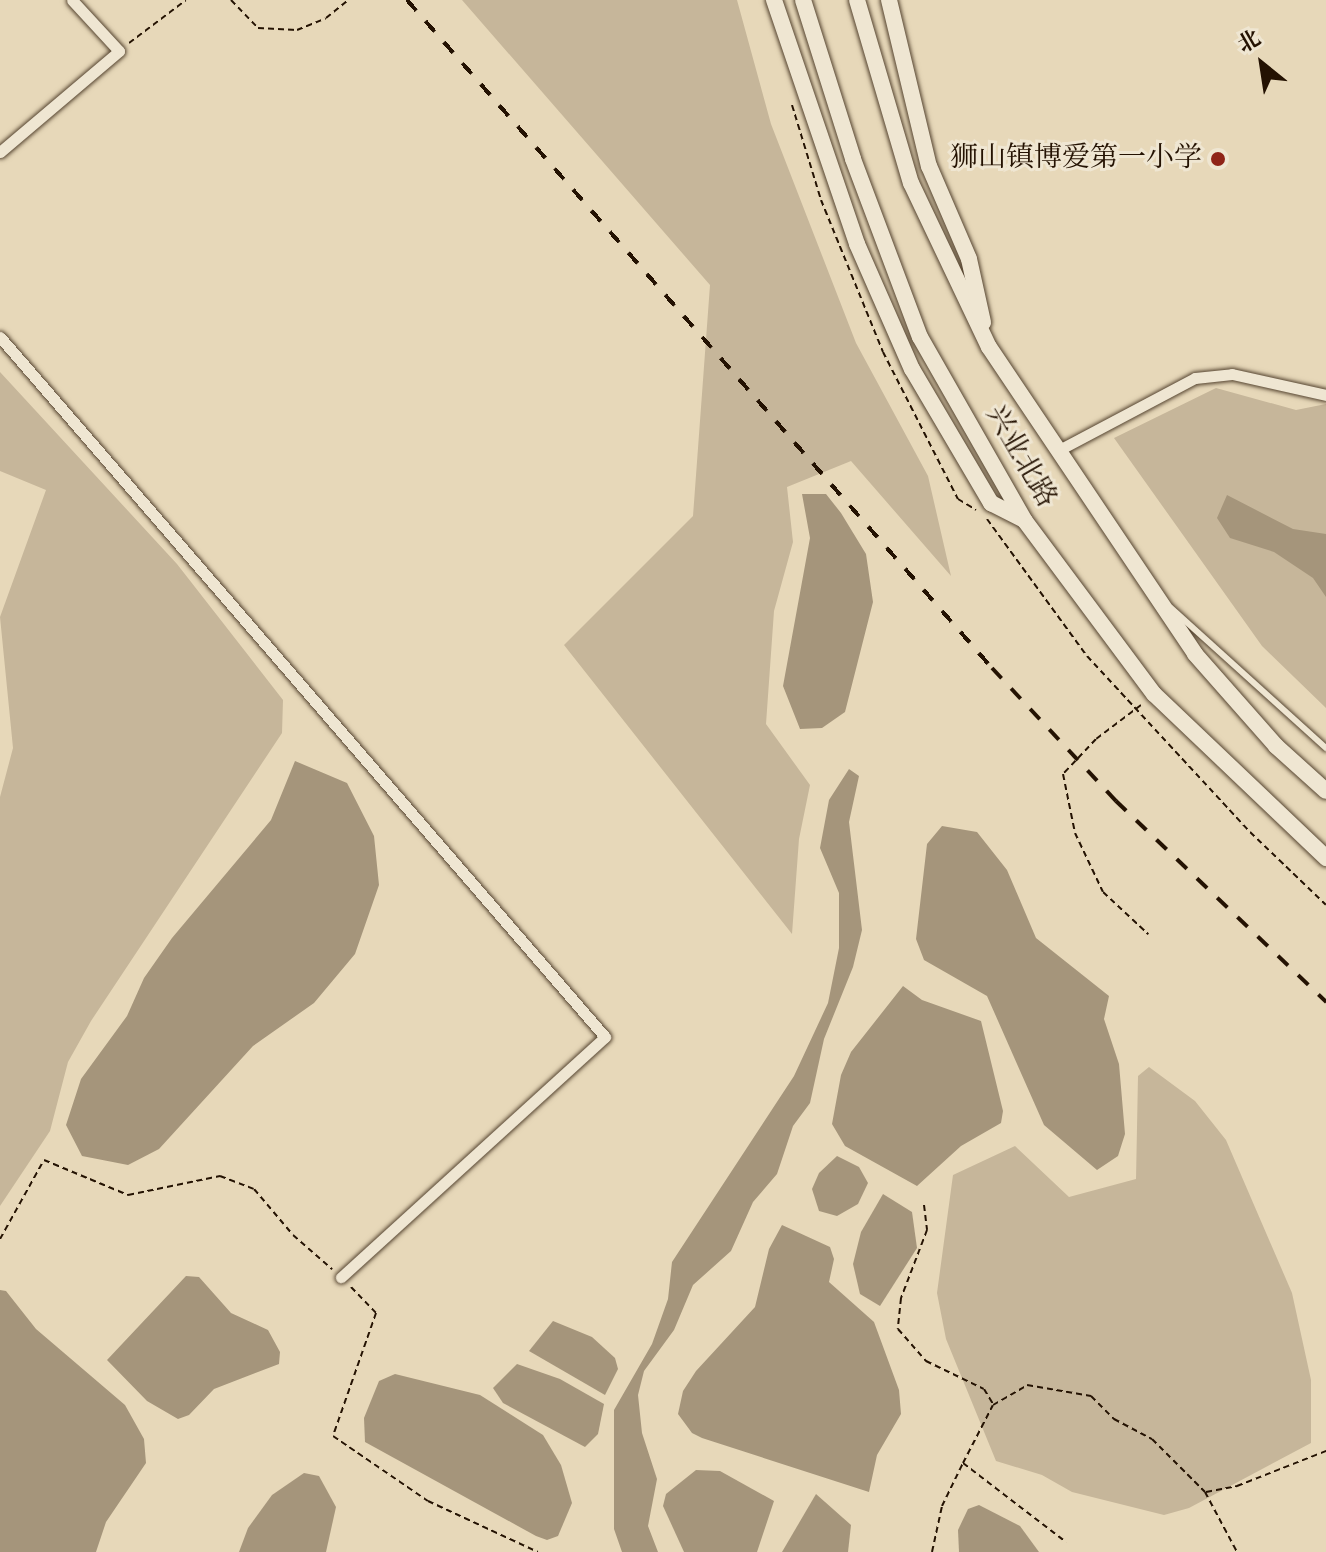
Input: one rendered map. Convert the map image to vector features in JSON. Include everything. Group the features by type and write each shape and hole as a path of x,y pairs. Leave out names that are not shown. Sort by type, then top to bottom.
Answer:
{"main road":[{"path":"774,0 857,244 912,369 991,503 1025,521"},
{"name":"兴业北路","path":"803,0 853,159 920,337 1025,521 1154,694 1326,858"},
{"name":"兴业北路","path":"857,0 911,183 989,347 1144,583 1195,654 1276,746 1326,791"},
{"path":"889,0 929,166 969,259 989,347"}],"street":[{"path":"0,152 119,51 72,0"},
{"path":"0,337 605,1037 341,1277"},
{"path":"1057,451 1195,378 1232,374 1326,395"}],"lane":[{"path":"1144,583 1326,748"}],"path":[{"path":"119,51 186,0"},
{"path":"231,0 258,28 297,30 326,18 348,0"},
{"path":"1148,934 1103,892 1075,833 1063,774 1096,739 1154,694"},
{"path":"0,1239 44,1160 128,1195 220,1176 254,1189 293,1235 376,1313 333,1436 371,1466 428,1501 538,1552"},
{"path":"924,1205 927,1230 919,1264 901,1298 898,1329 926,1361 984,1389 993,1405"},
{"path":"932,1552 942,1506 993,1405 1027,1385 1091,1396 1114,1419 1152,1439 1205,1492 1237,1552"},
{"path":"1205,1492 1237,1486 1326,1451"},
{"path":"963,1463 1066,1542"}],"shaded area":[{"path":"462,0 737,0 771,124 856,343 928,476 951,576 851,461 787,487 793,542 774,611 766,724 810,785 799,839 792,934 564,645 693,516 710,285"},
{"path":"0,372 177,564 283,700 282,733 91,1021 68,1062 50,1131 0,1206 0,797 13,748 0,617 46,490 0,471"},
{"path":"1216,388 1296,410 1326,404 1326,708 1262,646 1114,438"},
{"path":"802,494 826,494 841,513 866,554 873,602 845,712 822,728 800,729 783,686 810,538"},
{"path":"1227,495 1293,529 1326,534 1326,597 1313,578 1274,552 1230,538 1217,518"},
{"path":"295,761 347,783 374,836 379,885 355,954 314,1003 253,1046 159,1149 128,1165 82,1156 66,1125 81,1079 127,1016 144,978 172,938 271,820"},
{"path":"849,769 859,776 849,822 862,930 853,967 824,1039 810,1103 793,1126 777,1174 753,1202 731,1251 693,1285 674,1330 644,1371 638,1395 642,1433 657,1479 648,1526 658,1552 622,1552 614,1529 614,1410 652,1344 668,1299 672,1262 794,1076 828,1003 839,948 839,893 820,848 829,800"},
{"path":"942,826 977,832 1007,870 1036,938 1109,996 1104,1019 1119,1064 1125,1134 1118,1156 1097,1170 1044,1125 987,996 924,960 916,939 927,844"},
{"path":"903,986 922,1000 981,1021 1003,1111 1001,1123 961,1146 917,1186 845,1146 832,1124 841,1075 851,1052"},
{"path":"1149,1067 1195,1101 1226,1140 1292,1293 1311,1380 1311,1443 1189,1508 1164,1515 1072,1492 1042,1475 996,1461 946,1339 937,1293 953,1175 1015,1146 1069,1197 1136,1179 1138,1076"},
{"path":"837,1156 859,1167 868,1183 858,1204 837,1216 819,1211 812,1189 819,1173"},
{"path":"883,1194 912,1212 917,1248 880,1306 860,1294 853,1264 861,1232"},
{"path":"782,1225 830,1247 834,1259 829,1282 874,1322 899,1390 901,1414 877,1455 869,1492 702,1438 692,1433 678,1414 683,1391 696,1371 755,1307 769,1249"},
{"path":"186,1276 199,1277 231,1313 268,1330 280,1352 279,1364 214,1389 189,1415 178,1419 147,1401 107,1360"},
{"path":"0,1290 6,1291 36,1329 125,1405 144,1439 146,1463 106,1522 96,1552 0,1552"},
{"path":"553,1321 592,1337 615,1358 618,1369 605,1395 529,1351"},
{"path":"517,1364 560,1379 604,1404 598,1434 585,1447 503,1403 493,1388"},
{"path":"395,1374 480,1395 543,1435 561,1465 572,1503 558,1536 547,1540 536,1536 365,1442 364,1418 379,1381"},
{"path":"696,1470 720,1471 774,1501 757,1552 684,1552 663,1506 666,1494"},
{"path":"304,1473 319,1476 336,1507 326,1552 239,1552 248,1528 272,1495"},
{"path":"816,1494 851,1525 848,1552 782,1552"},
{"path":"979,1505 1020,1526 1039,1552 959,1552 958,1530 968,1509"}],"railway":[{"path":"407,0 992,668 1116,801 1326,1002"}],"place":[{"name":"狮山镇博爱第一小学","path":"1218,159"}]}
